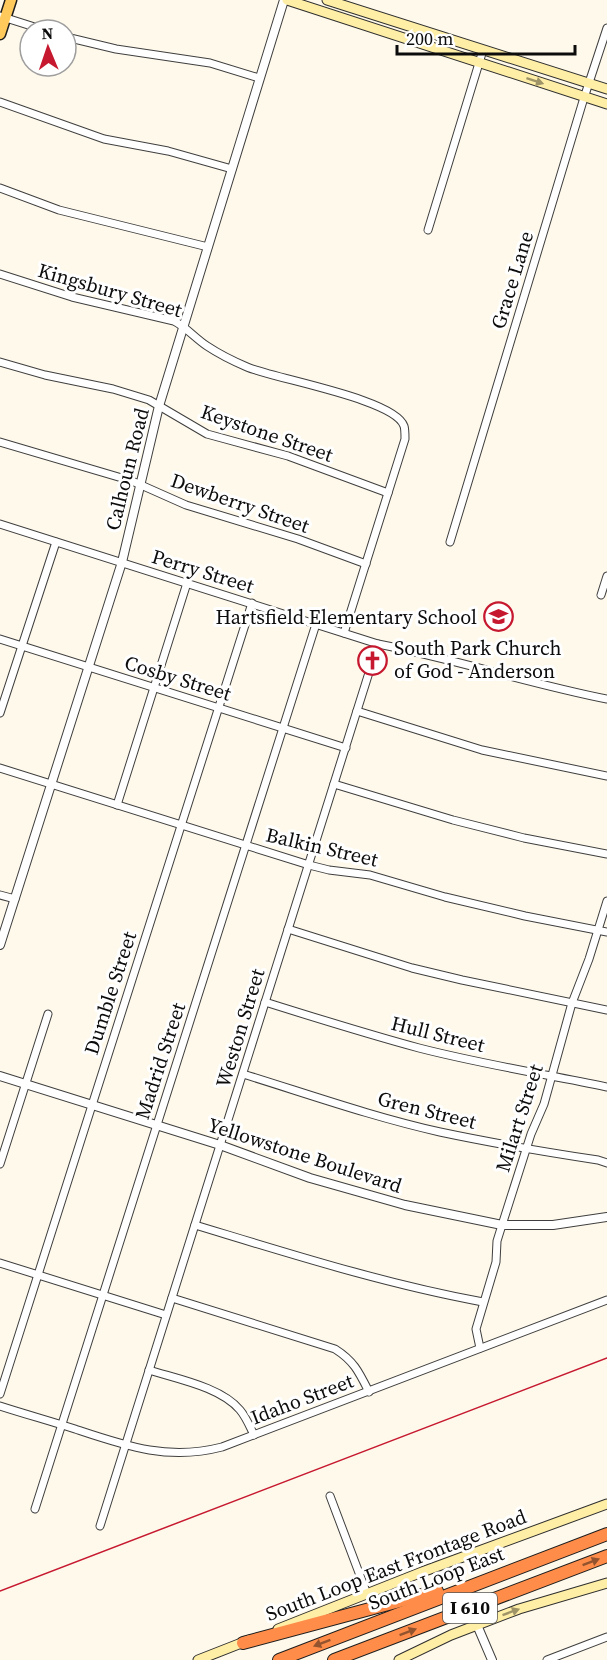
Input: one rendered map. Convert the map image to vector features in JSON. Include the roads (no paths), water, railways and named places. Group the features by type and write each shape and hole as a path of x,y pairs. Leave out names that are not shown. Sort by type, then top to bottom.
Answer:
{"highway":[{"name":"South Loop East","path":"279,1660 607,1534"},
{"name":"South Loop East","path":"334,1660 607,1556"},
{"path":"243,1643 494,1576"},
{"path":"344,1660 376,1644"}],"main road":[{"path":"0,34 3,17 11,0"},
{"path":"285,0 607,104"},
{"path":"327,0 607,89"},
{"path":"381,31 386,18"},
{"name":"South Loop East Frontage Road","path":"198,1660 607,1504"},
{"path":"399,1660 451,1635 519,1609 607,1583"}],"street":[{"name":"Calhoun Road","path":"0,945 122,562 159,406 285,0"},
{"path":"3,17 18,22"},
{"name":"Grace Lane","path":"450,542 584,96 607,28"},
{"path":"78,40 116,50 210,63 259,78"},
{"path":"428,230 483,50"},
{"path":"0,102 104,139 168,151 232,169"},
{"path":"0,188 59,210 208,247"},
{"name":"Kingsbury Street","path":"0,274 44,290 174,321 184,326 207,346 249,368 308,383 375,405 396,416 404,425 405,440 388,493"},
{"name":"Keystone Street","path":"0,362 149,400 207,434 288,456 388,493"},
{"name":"Dewberry Street","path":"0,442 139,484 186,505 298,539 366,564"},
{"path":"344,633 388,493"},
{"name":"Perry Street","path":"0,524 378,644 433,654 504,676 607,699"},
{"path":"0,712 56,542"},
{"path":"601,596 607,576"},
{"path":"117,805 187,583"},
{"name":"Dumble Street","path":"0,1394 252,603"},
{"name":"Madrid Street","path":"34,1509 316,624"},
{"name":"Cosby Street","path":"0,639 346,748"},
{"name":"Weston Street","path":"100,1526 378,644"},
{"path":"357,711 482,750 607,776"},
{"name":"Balkin Street","path":"0,768 309,865 370,875 490,908 607,932"},
{"path":"334,784 453,820 607,854"},
{"path":"0,895 15,899"},
{"name":"Milart Street","path":"480,1348 476,1329 496,1262 497,1241 526,1149 541,1113 563,1042 572,1003 599,930 607,901"},
{"path":"288,929 412,968 607,1010"},
{"name":"Hull Street","path":"265,1002 420,1048 607,1087"},
{"path":"0,1164 48,1014"},
{"name":"Gren Street","path":"243,1074 439,1132 607,1163"},
{"name":"Yellowstone Boulevard","path":"0,1076 220,1145 310,1178 405,1205 502,1225 553,1225 607,1218"},
{"path":"195,1225 365,1277 483,1302"},
{"path":"0,1263 166,1316"},
{"path":"172,1298 335,1349 351,1360 369,1392"},
{"name":"Idaho Street","path":"0,1406 126,1446 156,1452 189,1454 222,1447 607,1300"},
{"path":"149,1370 214,1391 225,1397 242,1412 254,1435"},
{"path":"330,1496 367,1594"},
{"path":"477,1625 492,1660"},
{"path":"547,1660 607,1637"}],"railway":[{"path":"0,1591 607,1358"}],"place":[{"name":"Hartsfield Elementary School","path":"498,617"},
{"name":"South Park Church of God - Anderson","path":"373,660"}]}
